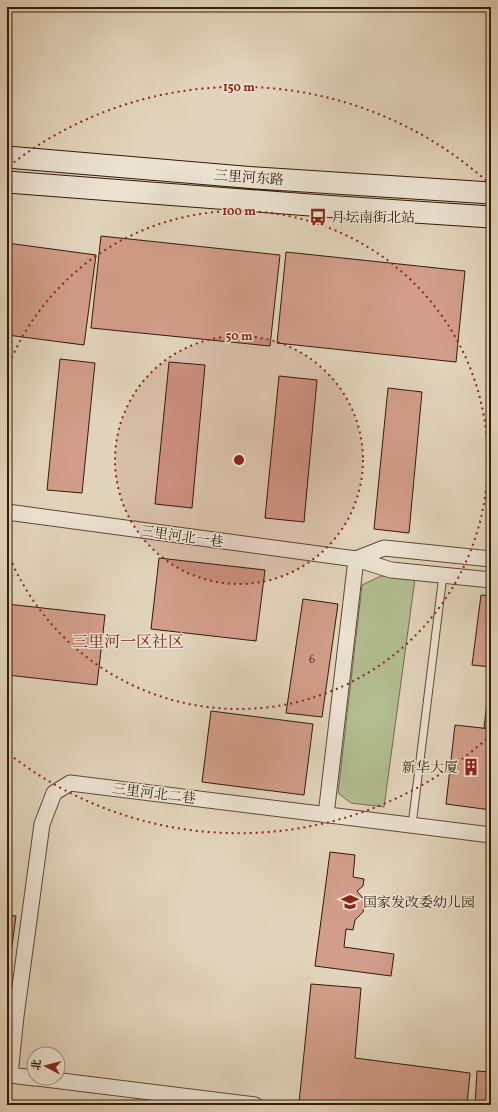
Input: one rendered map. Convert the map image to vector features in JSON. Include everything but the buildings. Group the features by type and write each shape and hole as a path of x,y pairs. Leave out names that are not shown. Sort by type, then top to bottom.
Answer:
{"main road":[{"name":"三里河东路","path":"7,156 257,178 491,193"},
{"name":"三里河东路","path":"7,182 491,217"}],"street":[{"name":"三里河北一巷","path":"7,512 356,559 391,570 491,580"},
{"name":"三里河北一巷","path":"356,559 384,548 491,559"},
{"path":"326,815 356,559"},
{"name":"三里河北二巷","path":"26,1077 10,1075 12,1015 42,824 54,793 70,783 491,835"},
{"path":"66,1081 255,1105"}],"lane":[{"path":"412,825 443,575"}],"green space":[{"path":"381,576 415,579 384,807 351,803 338,793 362,585"}],"place":[{"name":"月坛南街北站","path":"318,217"},
{"name":"新华大厦","path":"471,767"},
{"name":"国家发改委幼儿园","path":"350,902"}],"district":[{"name":"三里河一区社区","path":"128,641"}]}
